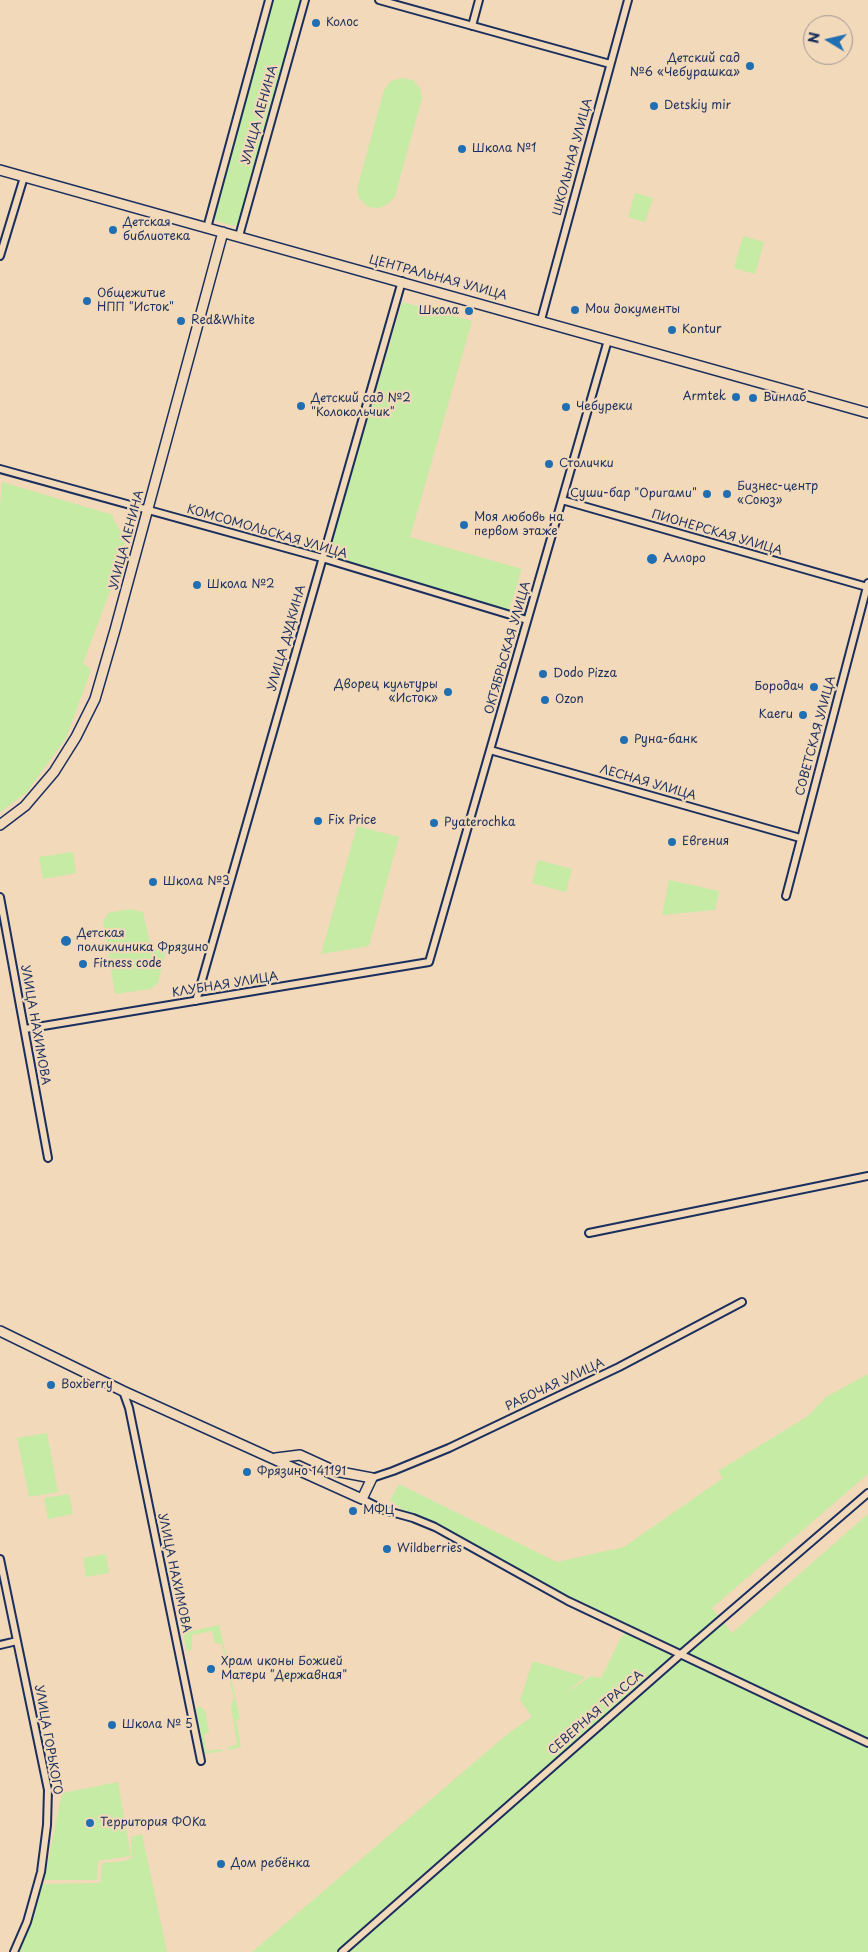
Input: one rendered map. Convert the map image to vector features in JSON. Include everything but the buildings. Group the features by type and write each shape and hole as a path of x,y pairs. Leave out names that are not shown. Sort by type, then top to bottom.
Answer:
{"street":[{"name":"УЛИЦА ЛЕНИНА","path":"207,228 269,0"},
{"name":"УЛИЦА ЛЕНИНА","path":"239,236 305,0"},
{"path":"379,0 610,64"},
{"path":"472,26 479,0"},
{"name":"ШКОЛЬНАЯ УЛИЦА","path":"541,320 628,0"},
{"name":"ЦЕНТРАЛЬНАЯ УЛИЦА","path":"0,170 868,413"},
{"path":"0,256 24,177"},
{"name":"УЛИЦА ЛЕНИНА","path":"0,825 24,806 54,772 76,737 95,699 223,232"},
{"name":"УЛИЦА ДУДКИНА","path":"196,1001 402,282"},
{"name":"ОКТЯБРЬСКАЯ УЛИЦА","path":"429,962 608,340"},
{"name":"КОМСОМОЛЬСКАЯ УЛИЦА","path":"0,468 322,558 527,620"},
{"name":"ПИОНЕРСКАЯ УЛИЦА","path":"562,500 867,585"},
{"name":"СОВЕТСКАЯ УЛИЦА","path":"786,896 867,585"},
{"name":"ЛЕСНАЯ УЛИЦА","path":"490,750 800,838"},
{"name":"УЛИЦА НАХИМОВА","path":"0,897 48,1158"},
{"name":"КЛУБНАЯ УЛИЦА","path":"25,1029 429,962"},
{"path":"589,1233 868,1176"},
{"name":"РАБОЧАЯ УЛИЦА","path":"372,1478 449,1448 620,1367 742,1302"},
{"path":"0,1331 123,1391 276,1458 384,1510 413,1518 435,1527 568,1601 627,1631 681,1654 868,1743"},
{"name":"УЛИЦА НАХИМОВА","path":"123,1391 128,1400 201,1761"},
{"path":"276,1458 300,1456 335,1471 372,1478 362,1499"},
{"name":"СЕВЕРНАЯ ТРАССА","path":"342,1952 681,1654 868,1494"},
{"name":"УЛИЦА ГОРЬКОГО","path":"0,1559 48,1790 47,1825 41,1872 27,1922 14,1952"},
{"path":"0,1645 17,1641"}],"green space":[{"path":"273,0 301,0 239,227 213,220"},
{"path":"402,78 413,80 420,88 422,98 395,196 388,204 379,208 368,207 359,198 357,189 384,90 391,81"},
{"path":"635,193 653,198 645,222 628,217"},
{"path":"743,236 764,242 755,274 734,268"},
{"path":"402,302 472,321 410,537 522,569 509,610 328,555"},
{"path":"2,482 113,515 113,519 126,538 120,564 83,663 91,670 66,738 26,793 0,812 0,507"},
{"path":"357,826 399,837 369,946 321,954"},
{"path":"73,852 76,873 43,879 39,857"},
{"path":"538,860 572,869 566,892 532,883"},
{"path":"669,880 719,891 715,910 662,915"},
{"path":"130,909 143,912 151,948 166,951 158,983 151,989 115,994 103,922 108,913"},
{"path":"868,1374 868,1474 712,1608 732,1633 868,1514 868,1952 252,1952 510,1732 532,1717 520,1700 533,1661 585,1677 563,1695 591,1676 601,1678 620,1639 627,1631 413,1518 390,1500 399,1484 557,1562 624,1547 723,1478 718,1471 808,1416 826,1397"},
{"path":"47,1433 58,1492 29,1497 17,1438"},
{"path":"69,1494 73,1514 48,1519 44,1498"},
{"path":"106,1554 109,1573 86,1577 83,1558"},
{"path":"219,1625 227,1660 225,1660 222,1644 215,1643 212,1631 192,1635 192,1649 187,1652 183,1633"},
{"path":"228,1665 240,1719 236,1720 241,1747 228,1750 228,1747 237,1745 231,1706 234,1699 226,1666"},
{"path":"201,1707 205,1711 209,1732 204,1735 206,1751 222,1749 223,1751 204,1754 196,1708"},
{"name":"Территория ФОКа","path":"118,1782 131,1856 98,1861 97,1880 44,1880 62,1793"},
{"path":"142,1834 167,1952 19,1952 31,1924 43,1884 100,1883 102,1863 124,1861 132,1858 131,1837"}],"place":[{"name":"Колос","path":"316,23"},
{"name":"Детский сад №6 «Чебурашка»","path":"750,66"},
{"name":"Detskiy mir","path":"654,106"},
{"name":"Школа №1","path":"462,149"},
{"name":"Детская библиотека","path":"113,230"},
{"name":"Общежитие НПП \"Исток\"","path":"87,301"},
{"name":"Мои документы","path":"575,310"},
{"name":"Школа","path":"469,311"},
{"name":"Red&White","path":"181,321"},
{"name":"Kontur","path":"672,330"},
{"name":"Armtek","path":"736,397"},
{"name":"Винлаб","path":"753,398"},
{"name":"Детский сад №2 \"Колокольчик\"","path":"301,406"},
{"name":"Чебуреки","path":"566,407"},
{"name":"Столички","path":"549,464"},
{"name":"Суши-бар \"Оригами\"","path":"707,494"},
{"name":"Бизнес-центр «Союз»","path":"727,494"},
{"name":"Моя любовь на первом этаже","path":"464,525"},
{"name":"Аллоро","path":"652,559"},
{"name":"Школа №2","path":"197,585"},
{"name":"Dodo Pizza","path":"543,674"},
{"name":"Бородач","path":"814,687"},
{"name":"Дворец культуры «Исток»","path":"448,692"},
{"name":"Ozon","path":"545,700"},
{"name":"Kaeru","path":"803,715"},
{"name":"Руна-банк","path":"624,740"},
{"name":"Fix Price","path":"318,821"},
{"name":"Pyaterochka","path":"434,823"},
{"name":"Евгения","path":"672,842"},
{"name":"Школа №3","path":"153,882"},
{"name":"Детская поликлиника Фрязино","path":"66,941"},
{"name":"Fitness code","path":"83,964"},
{"name":"Boxberry","path":"51,1385"},
{"name":"Фрязино 141191","path":"247,1472"},
{"name":"МФЦ","path":"353,1511"},
{"name":"Wildberriеs","path":"387,1549"},
{"name":"Храм иконы Божией Матери \"Державная\"","path":"211,1669"},
{"name":"Школа № 5","path":"112,1725"},
{"name":"Территория ФОКа","path":"90,1823"},
{"name":"Дом ребёнка","path":"221,1864"}]}
